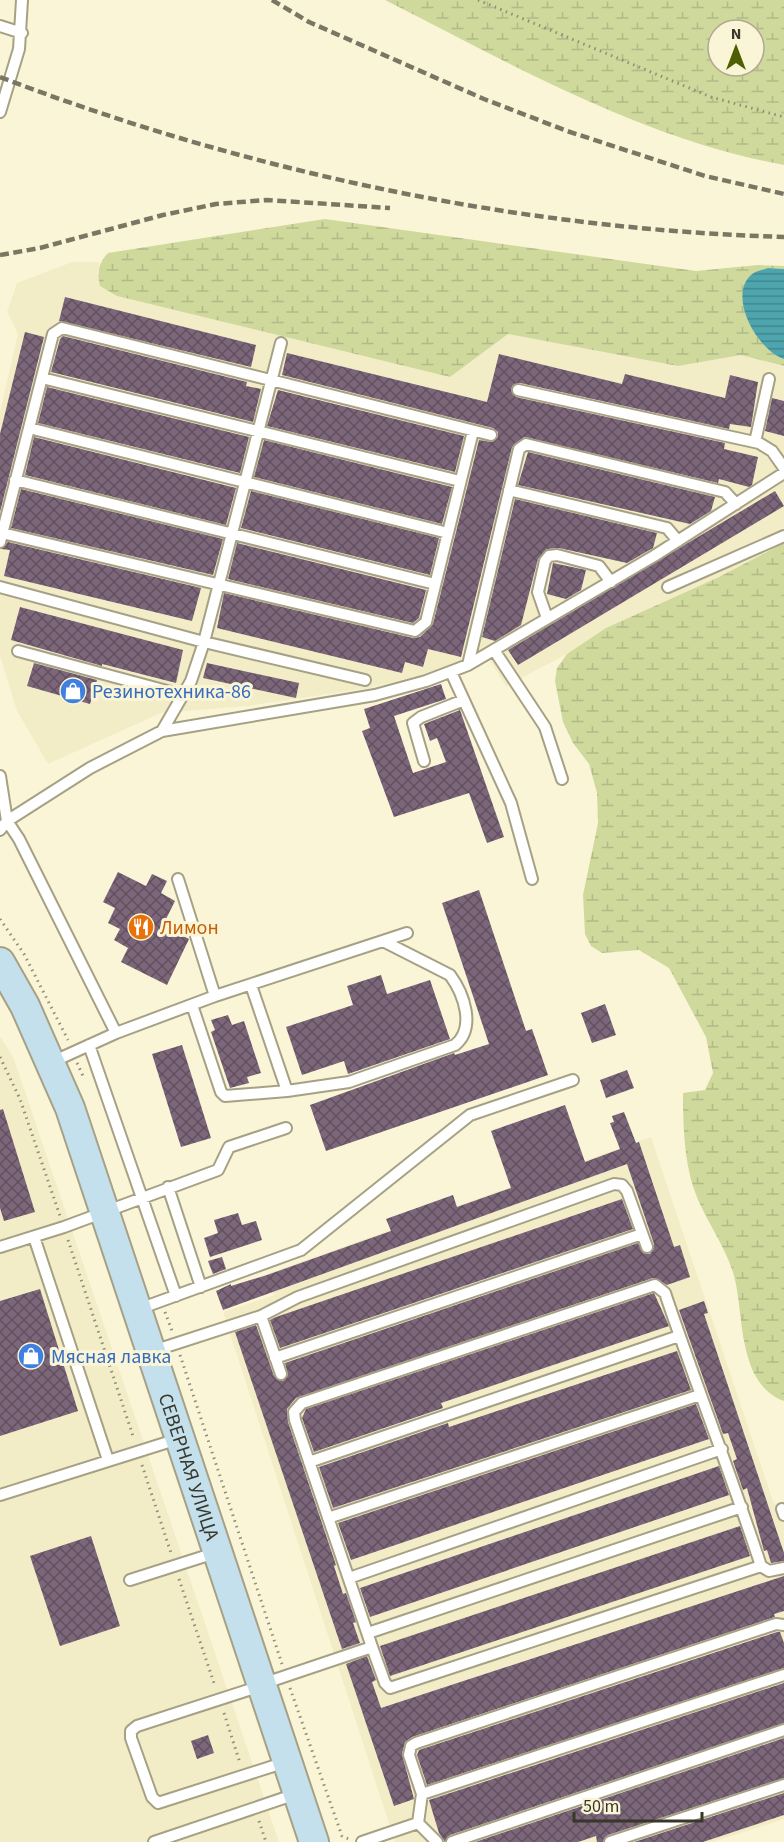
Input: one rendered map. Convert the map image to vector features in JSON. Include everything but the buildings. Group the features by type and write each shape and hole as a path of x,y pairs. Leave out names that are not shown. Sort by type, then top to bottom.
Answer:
{"main road":[{"name":"СЕВЕРНАЯ УЛИЦА","path":"0,962 25,1005 52,1062 138,1309 314,1842"}],"lane":[{"path":"0,112 15,66 22,33 22,0"},
{"path":"0,26 22,33"},
{"path":"473,431 426,622 415,631 1,537 53,334 62,328 491,435"},
{"path":"162,731 191,681 204,642 281,344"},
{"path":"42,378 460,481"},
{"path":"755,442 769,379"},
{"path":"4,826 72,778 162,731 375,695 468,665 678,541 784,471 767,446 755,442 518,390"},
{"path":"29,428 448,533"},
{"path":"468,665 509,490 522,446 533,444 725,492 736,504"},
{"path":"15,480 435,584"},
{"path":"509,490 667,528 678,541"},
{"path":"668,587 784,536"},
{"path":"547,618 538,592 545,561 549,556 558,555 599,566 611,582"},
{"path":"0,587 204,642 365,680"},
{"path":"494,650 545,727 562,779"},
{"path":"18,651 182,695"},
{"path":"451,672 511,803 532,879"},
{"path":"424,761 413,723 421,717 464,700"},
{"path":"0,776 4,826 19,839 116,1033"},
{"path":"178,879 215,996"},
{"path":"52,1062 116,1033 215,996 407,933"},
{"path":"192,1005 221,1092 225,1096 287,1091 349,1082 455,1045 461,1040 466,1030 466,1010 450,975 383,941"},
{"path":"251,985 287,1091"},
{"path":"89,1045 176,1296"},
{"path":"138,1309 301,1250 470,1115 573,1080"},
{"path":"0,1247 105,1212 218,1170 229,1147 286,1128"},
{"path":"152,1351 261,1316 298,1297 614,1184 622,1185 627,1191 647,1247"},
{"path":"168,1187 201,1287"},
{"path":"275,1358 642,1234"},
{"path":"34,1237 108,1460"},
{"path":"761,1566 397,1688 390,1688 385,1683 372,1647 294,1413 302,1403 655,1285 665,1293 700,1395 722,1449 761,1566 769,1571 784,1568"},
{"path":"261,1316 280,1374"},
{"path":"309,1462 679,1336"},
{"path":"328,1518 700,1395"},
{"path":"0,1495 181,1438"},
{"path":"349,1578 722,1449"},
{"path":"368,1633 742,1507"},
{"path":"130,1580 218,1552"},
{"path":"418,1823 422,1794 409,1755 411,1746 416,1743 776,1624 784,1625"},
{"path":"286,1761 158,1803 152,1797 131,1738 131,1731 137,1726 372,1647"},
{"path":"422,1794 784,1675"},
{"path":"452,1842 784,1730"},
{"path":"610,1842 784,1785"},
{"path":"154,1842 297,1793"},
{"path":"362,1842 418,1823"},
{"path":"418,1823 437,1842"}],"path":[{"path":"478,0 711,97 784,117"}],"shaded area":[{"path":"72,262 100,262 97,273 117,296 450,376 508,334 678,366 741,355 784,366 784,543 719,577 606,628 567,654 506,686 490,661 428,673 370,688 248,706 161,713 48,764 17,711 0,656 0,412 18,334 7,312 17,283"},
{"path":"0,1036 14,1059 279,1842 0,1842"},
{"path":"651,1137 774,1504 784,1501 784,1819 713,1842 395,1842 223,1312 274,1295 267,1274"}],"green space":[{"path":"385,0 784,0 784,165 732,153 680,137 579,97"},
{"path":"325,219 696,271 758,265 784,266 784,269 768,268 743,303 758,336 769,350 784,359 784,366 741,355 678,366 508,334 450,377 117,296 100,286 99,268 108,253"},
{"path":"784,543 784,1401 769,1392 758,1380 751,1365 742,1331 732,1269 695,1192 688,1168 683,1093 705,1090 713,1073 706,1037 669,968 639,950 602,953 591,946 585,934 583,895 598,823 597,793 589,764 573,743 563,722 555,681 557,668 567,654 606,628 719,577"}],"water":[{"path":"768,268 784,269 784,359 764,346 756,335 744,309 742,296 744,285 751,275"}],"railway":[{"path":"272,0 309,22 484,99 567,131 705,176 784,194"},
{"path":"0,77 94,111 190,141 385,190 484,208 584,222 684,232 784,237"},
{"path":"0,255 40,248 163,215 216,204 267,200 390,208"}],"place":[{"name":"Резинотехника-86","path":"73,691"},
{"name":"Лимон","path":"141,927"},
{"name":"Мясная лавка","path":"31,1356"}]}
